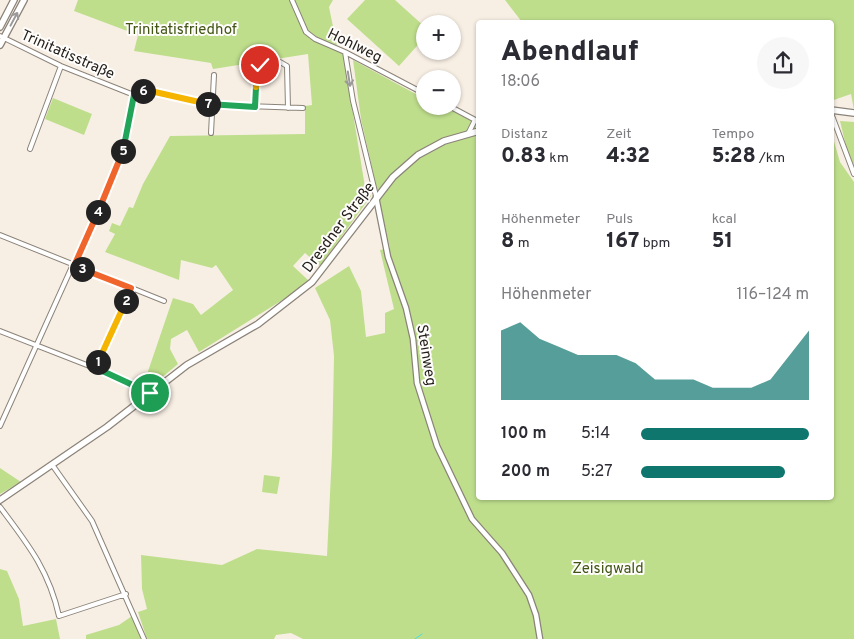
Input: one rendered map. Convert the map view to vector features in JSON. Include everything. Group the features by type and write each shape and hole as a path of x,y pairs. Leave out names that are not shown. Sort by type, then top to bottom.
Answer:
{"main road":[{"path":"0,27 14,0"},
{"path":"0,45 2,37 24,0"},
{"path":"834,111 854,113"},
{"name":"Dresdner Straße","path":"0,500 53,466 187,364 258,324 312,282 376,196 393,177 418,155 444,140 476,132"}],"street":[{"name":"Hohlweg","path":"292,0 306,32 314,38 416,89"},
{"name":"Trinitatisstraße","path":"2,37 61,66 134,95 146,90 213,105 303,108"},
{"name":"Steinweg","path":"345,52 354,106 376,196 388,258 406,308 413,339 418,383 437,446 472,519 502,553 530,596 536,615 540,639"},
{"path":"255,107 258,68 260,65 280,62 287,66 288,108"},
{"path":"30,149 61,66"},
{"path":"211,133 214,75"},
{"path":"0,426 38,346 122,156 134,95"},
{"path":"461,112 476,120"},
{"path":"834,119 854,174"},
{"path":"468,134 476,122"},
{"path":"0,235 74,266 164,300"},
{"path":"96,368 131,288"},
{"path":"0,331 96,368 150,393"},
{"path":"53,466 92,521 126,594 144,639"},
{"path":"0,506 29,545 48,579 59,616 126,594"}],"green space":[{"name":"Trinitatisfriedhof","path":"78,0 333,0 329,7 337,46 315,37 309,38 343,52 365,187 371,196 320,266 305,253 293,266 308,280 292,294 199,352 187,330 171,339 170,349 178,364 154,384 144,383 173,298 193,304 201,315 233,290 216,265 212,268 181,260 179,280 105,252 115,234 109,231 112,223 120,226 129,207 133,208 143,184 170,136 305,134 305,106 312,105 308,54 213,69 211,63 134,51 138,35 74,11"},
{"path":"365,0 395,0 416,19 416,47 399,66 347,19"},
{"path":"505,0 854,0 854,110 851,94 834,100 834,20 520,20"},
{"name":"Zeisigwald","path":"353,60 416,94 416,115 460,115 476,123 476,500 834,500 834,141 840,162 854,182 854,639 303,639 291,633 276,635 274,639 147,639 138,612 147,609 142,589 141,555 222,565 257,549 327,556 334,356 330,320 315,288 349,266 361,291 366,337 385,333 385,313 394,309 380,250 390,248 361,119"},
{"path":"53,98 92,114 84,135 45,119"},
{"path":"840,121 854,122 854,168 850,163"},
{"path":"0,468 21,482 0,494"},
{"path":"264,475 280,477 277,494 262,492"},
{"path":"0,569 7,571 19,599 23,626 56,619 60,639 0,639"},
{"path":"132,616 141,639 86,639 86,635 119,625"}],"waterway":[{"path":"415,639 422,634"}],"route":[{"path":"150,393 143,388 96,368 131,288 74,266 122,156 134,95 146,90 213,105 255,107 258,68 260,65"}]}
